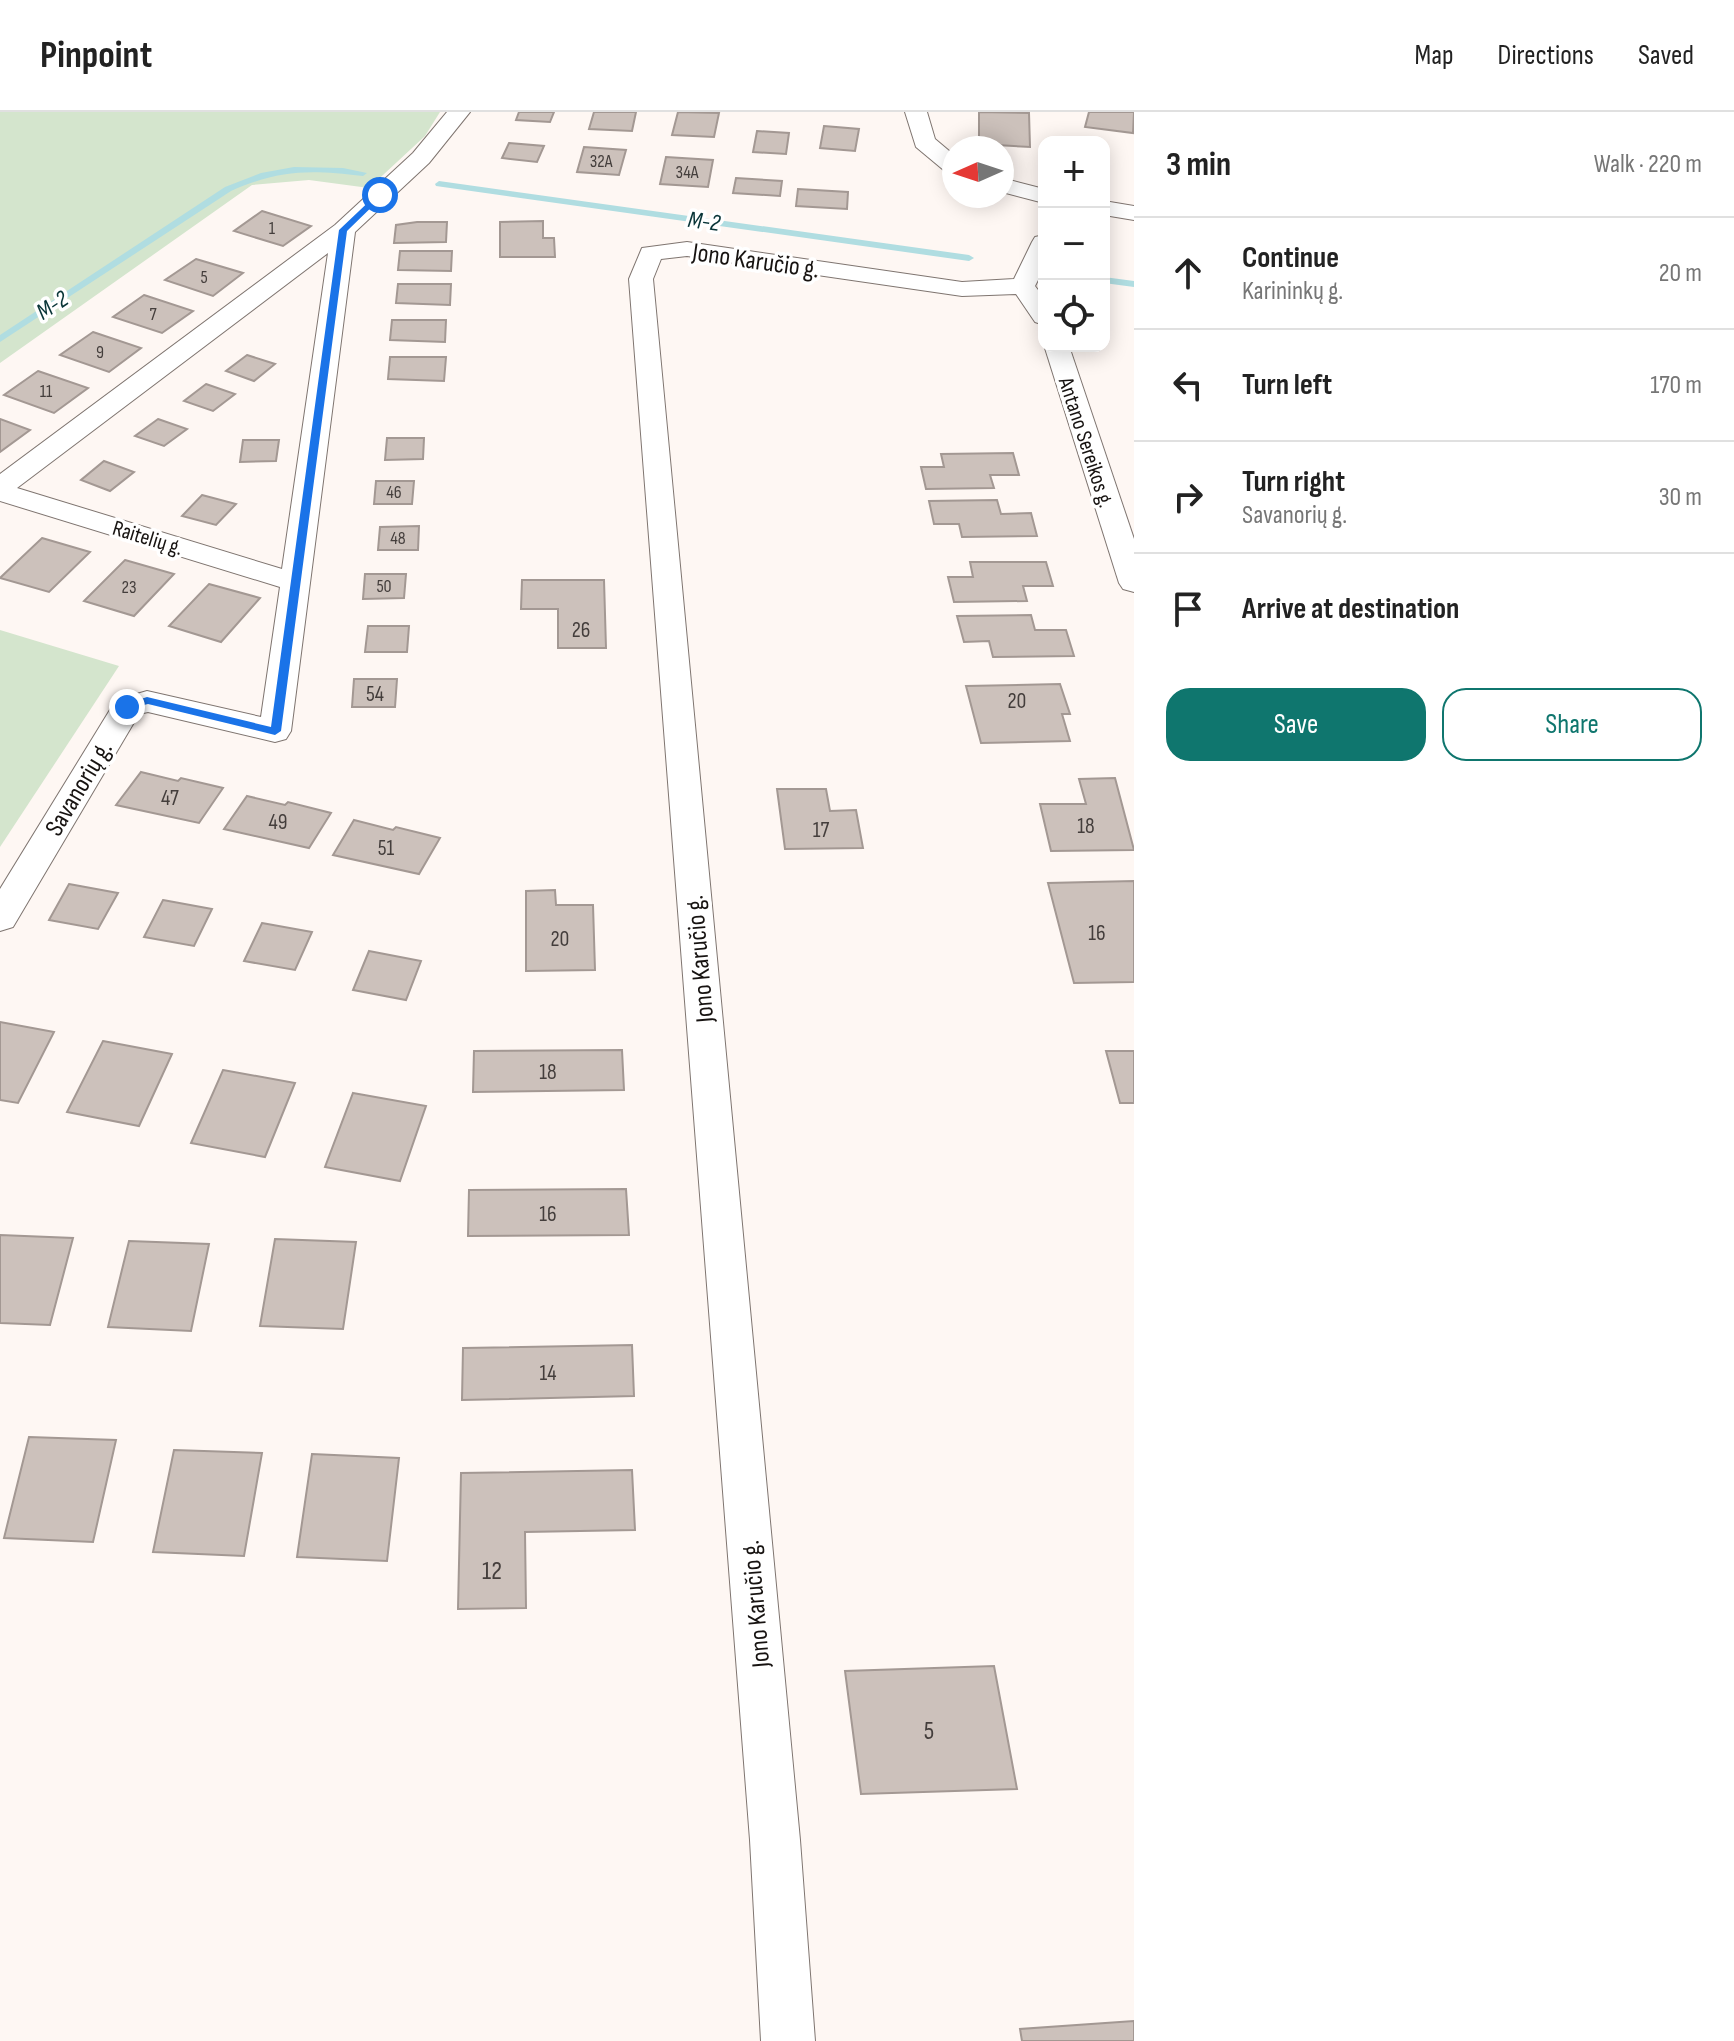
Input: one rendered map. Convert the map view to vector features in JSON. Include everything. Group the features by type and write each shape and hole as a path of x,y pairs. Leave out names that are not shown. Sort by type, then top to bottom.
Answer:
{"street":[{"path":"0,490 343,230 421,158 459,112"},
{"path":"916,112 924,142 942,157"},
{"path":"1014,188 1038,194"},
{"path":"1110,209 1134,213"},
{"path":"295,582 343,230"},
{"name":"Jono Karučio g.","path":"788,2041 775,1840 641,279 651,253 687,249 962,289 1023,286"},
{"path":"1038,255 1023,286 1038,308"},
{"name":"Antano Sereikos g.","path":"1058,352 1134,583"},
{"name":"Raitelių g.","path":"0,490 295,582"},
{"name":"Savanorių g.","path":"0,918 127,707 147,701 275,731 295,582"}],"green space":[{"path":"0,112 440,112 425,136 369,188 309,180 252,185 0,363"},
{"path":"0,630 119,666 0,847"}],"building":[{"path":"519,112 554,112 550,122 516,120"},
{"path":"594,112 636,112 632,131 589,129"},
{"path":"678,112 719,113 714,137 672,135"},
{"path":"979,112 1029,113 1030,147 1014,146 1014,136 979,136"},
{"path":"1089,112 1134,112 1133,133 1085,127"},
{"path":"824,126 859,129 855,151 820,148"},
{"path":"757,131 789,133 786,154 753,152"},
{"path":"509,143 544,146 537,162 502,158"},
{"path":"584,147 626,150 619,175 577,172"},
{"path":"666,157 713,160 708,187 660,184"},
{"path":"736,178 782,181 780,196 733,193"},
{"path":"798,189 848,192 847,209 796,206"},
{"path":"262,211 311,226 283,246 234,231"},
{"path":"543,221 543,238 554,238 555,257 500,257 500,222"},
{"path":"447,222 446,242 394,243 396,225"},
{"path":"400,251 452,251 451,271 398,270"},
{"path":"196,259 243,273 213,296 165,280"},
{"path":"398,284 451,284 450,305 396,303"},
{"path":"144,295 193,311 162,333 113,317"},
{"path":"392,320 446,320 445,342 390,340"},
{"path":"93,332 141,348 109,372 60,355"},
{"path":"247,355 275,364 254,381 226,371"},
{"path":"390,357 446,357 444,381 388,379"},
{"path":"38,371 88,388 54,413 4,395"},
{"path":"206,384 235,394 213,411 184,401"},
{"path":"0,419 30,430 0,452"},
{"path":"158,419 187,429 164,446 135,436"},
{"path":"387,438 424,438 423,459 385,460"},
{"path":"243,440 279,440 276,461 240,462"},
{"path":"1013,453 1019,475 990,475 994,488 926,489 921,467 944,467 941,454"},
{"path":"104,461 134,472 110,491 81,480"},
{"path":"376,481 414,481 412,504 374,504"},
{"path":"202,495 236,504 216,525 182,516"},
{"path":"997,500 1001,514 1031,513 1037,536 962,537 959,524 934,524 929,501"},
{"path":"419,526 418,550 378,550 380,527"},
{"path":"42,538 90,552 49,592 0,578"},
{"path":"125,560 174,574 134,616 84,601"},
{"path":"970,562 1046,562 1053,586 1023,586 1027,601 954,602 948,577 973,577"},
{"path":"365,574 406,574 404,598 363,599"},
{"path":"522,580 604,580 606,648 558,648 558,609 521,609"},
{"path":"209,584 260,598 221,642 169,626"},
{"path":"1031,615 1035,630 1066,630 1074,656 993,657 989,641 964,642 957,616"},
{"path":"368,626 409,626 407,652 365,652"},
{"path":"354,679 397,679 395,707 352,707"},
{"path":"1060,684 1070,714 1062,714 1070,741 981,743 966,686"},
{"path":"141,772 223,788 199,823 116,805"},
{"path":"1115,778 1134,850 1051,851 1040,804 1086,804 1079,779"},
{"path":"777,789 826,789 830,811 856,810 863,848 785,849"},
{"path":"247,796 331,813 309,848 224,829"},
{"path":"354,820 440,838 419,874 333,855"},
{"path":"1134,881 1134,982 1074,983 1048,883"},
{"path":"69,884 118,893 98,929 49,920"},
{"path":"555,890 556,905 593,905 595,970 526,971 526,891"},
{"path":"163,900 212,909 194,946 144,937"},
{"path":"262,923 312,932 295,970 244,961"},
{"path":"369,951 421,961 406,1000 353,990"},
{"path":"0,1022 54,1032 18,1103 0,1100"},
{"path":"103,1041 172,1054 139,1126 67,1112"},
{"path":"622,1050 624,1090 473,1092 474,1051"},
{"path":"1106,1051 1134,1051 1134,1103 1120,1103"},
{"path":"223,1070 295,1083 265,1157 191,1143"},
{"path":"353,1093 426,1106 400,1181 325,1167"},
{"path":"626,1189 629,1235 468,1236 469,1190"},
{"path":"0,1235 73,1238 50,1325 0,1323"},
{"path":"275,1239 356,1242 343,1329 260,1326"},
{"path":"129,1241 209,1244 191,1331 108,1327"},
{"path":"632,1345 634,1396 462,1400 463,1348"},
{"path":"29,1437 116,1440 93,1542 4,1538"},
{"path":"174,1450 262,1453 244,1556 153,1552"},
{"path":"312,1454 399,1458 387,1561 297,1557"},
{"path":"632,1470 635,1530 525,1532 526,1608 458,1609 461,1473"},
{"path":"994,1666 1017,1789 861,1794 845,1671"},
{"path":"1134,2021 1134,2041 1022,2041 1020,2029"}],"waterway":[{"name":"M-2","path":"0,339 228,189 264,175 294,169 363,173"},
{"name":"M-2","path":"439,184 969,258"},
{"name":"M-2","path":"1110,281 1134,284"}],"route":[{"path":"127,707 147,701 275,731 343,230 380,195"}]}
